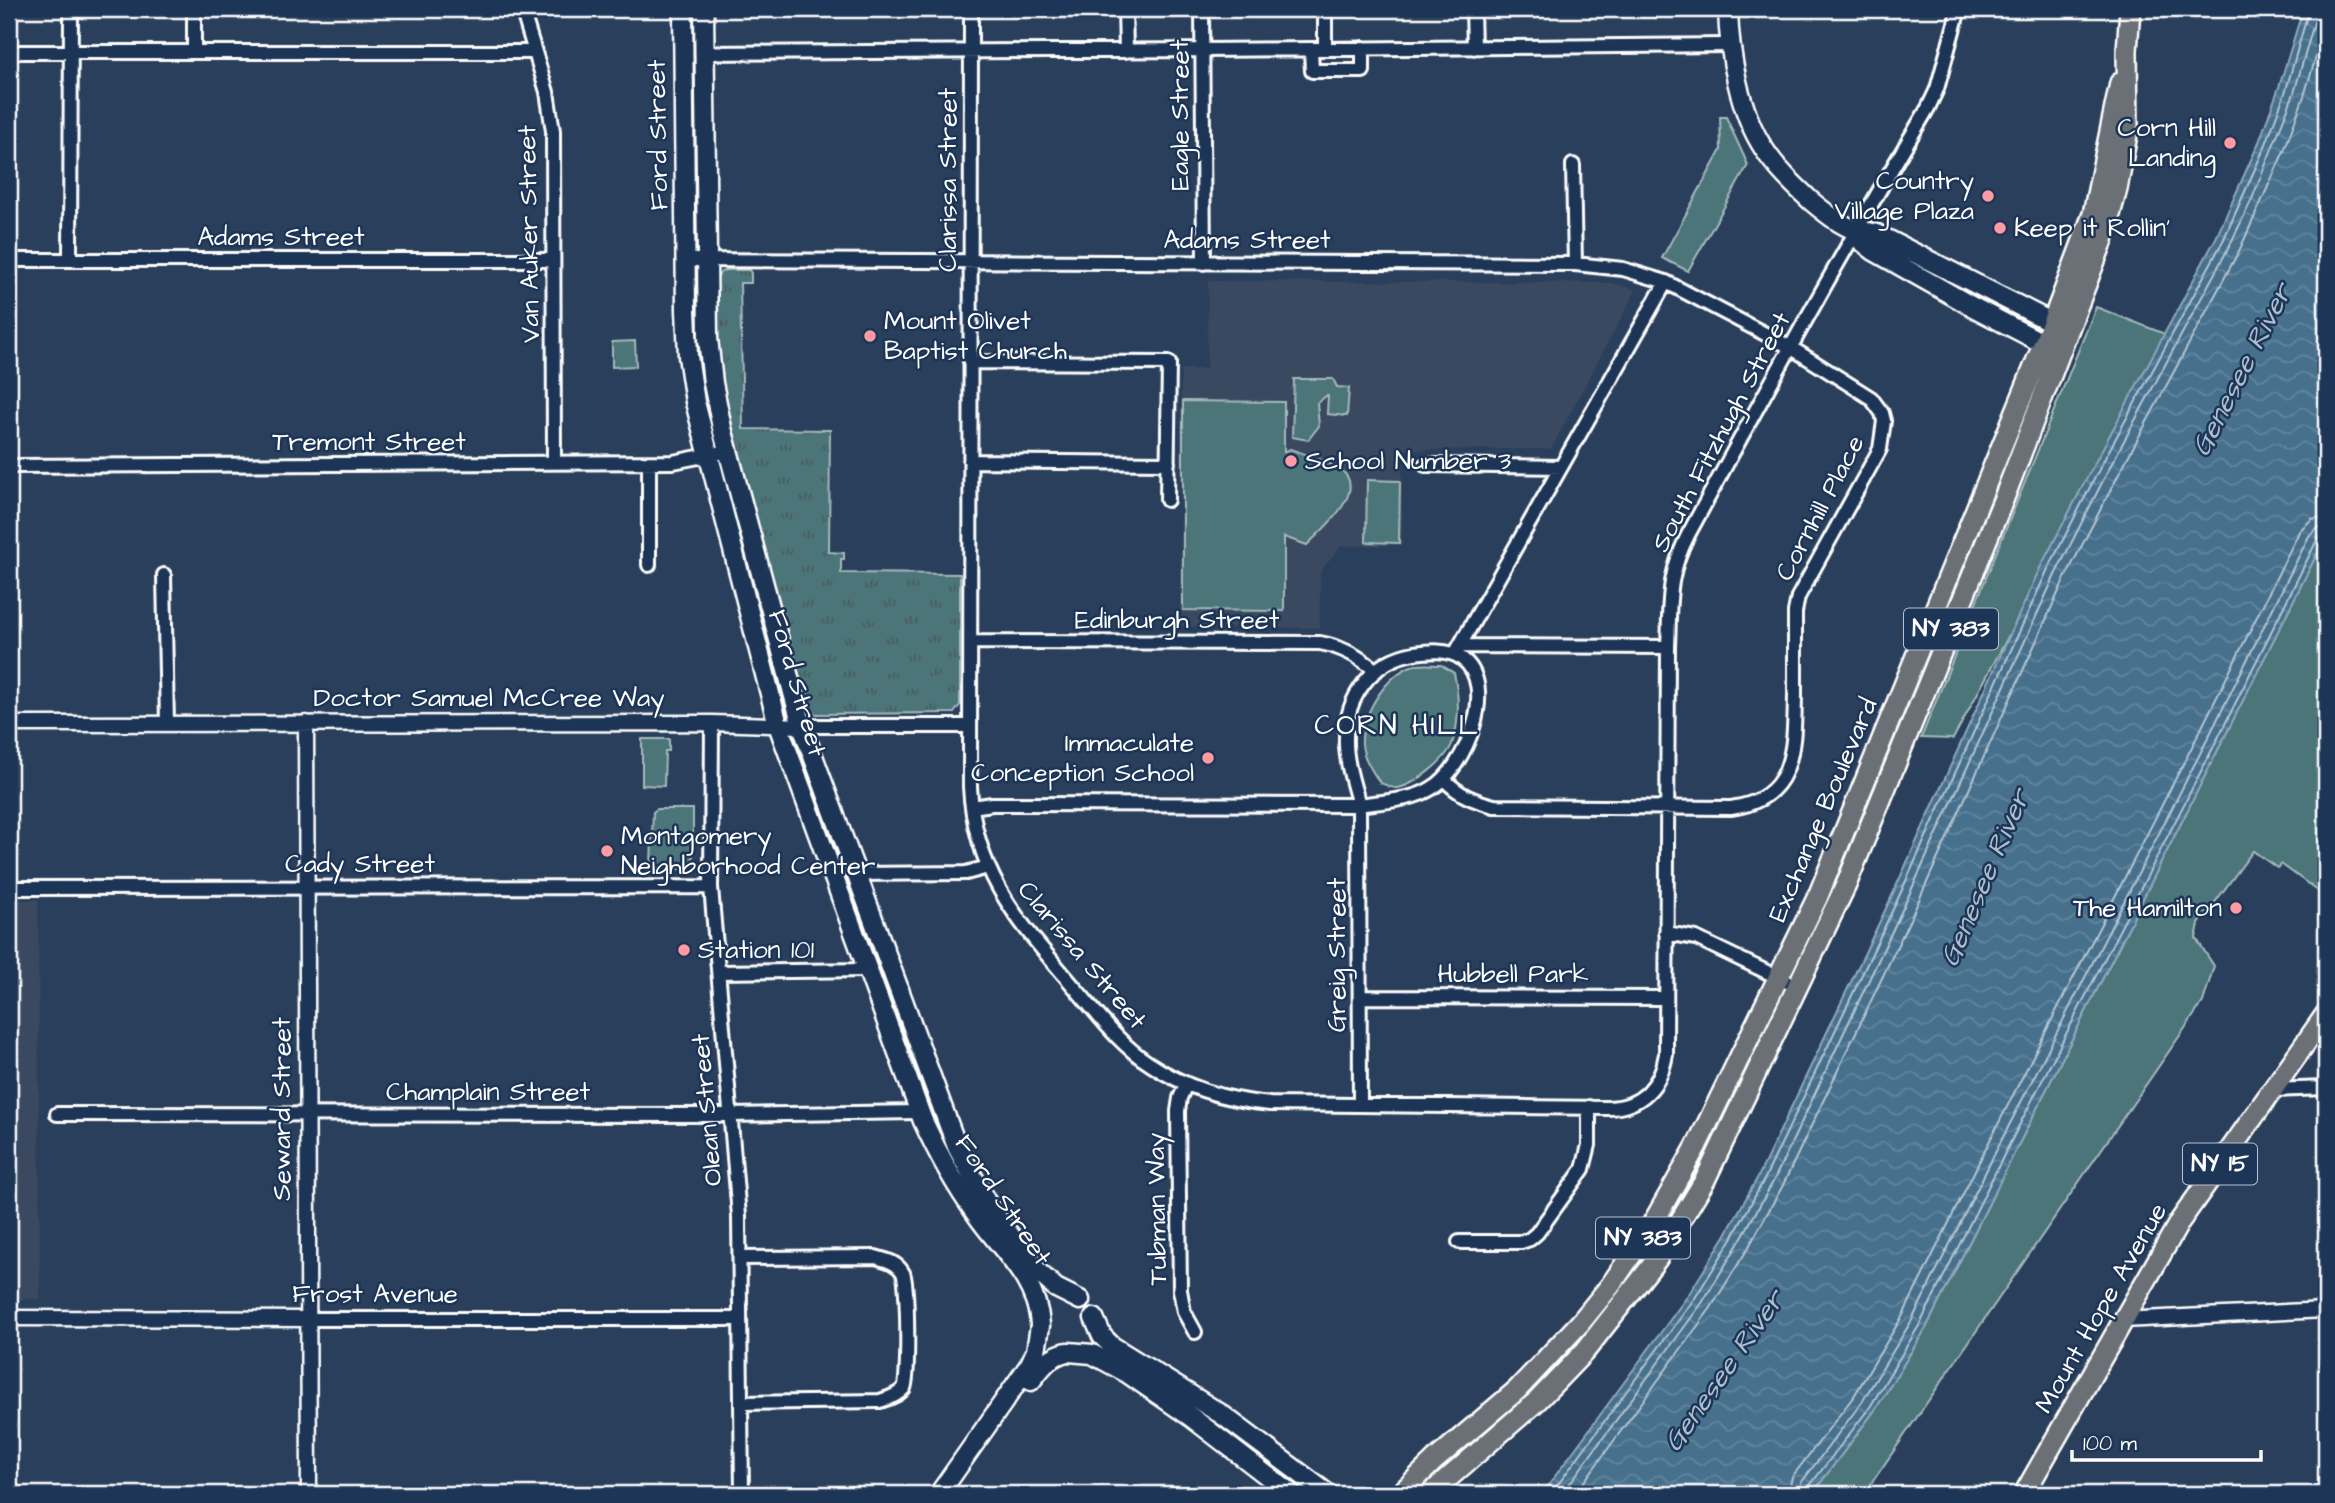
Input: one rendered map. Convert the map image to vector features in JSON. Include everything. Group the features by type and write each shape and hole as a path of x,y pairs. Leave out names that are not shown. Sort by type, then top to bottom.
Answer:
{"main road":[{"name":"Ford Street","path":"682,9 688,356 708,457 778,725 920,1112 944,1164 960,1190 1031,1289 1037,1304 1040,1325"},
{"name":"Ford Street","path":"704,9 710,361 717,406 802,726 948,1124 975,1184 1006,1231 1039,1273 1056,1288 1080,1300"},
{"path":"1728,9 1729,45 1749,117 1764,149 1784,174 1810,199 1855,230 1877,234 2060,327"},
{"name":"Exchange Boulevard","path":"1399,1494 1443,1452 1534,1374 1580,1323 1623,1267 1679,1178 1779,978 1831,864 2060,327 2103,240 2122,167 2129,115 2127,51 2130,9"},
{"path":"1855,230 1860,240 1874,251 2052,348"},
{"name":"Exchange Boulevard","path":"1430,1494 1537,1401 1586,1351 1643,1278 1704,1180 1860,853 2004,498 2052,348"},
{"name":"Mount Hope Avenue","path":"2024,1494 2180,1221 2326,1014"},
{"path":"941,1492 1030,1364 1036,1351 1042,1312 1052,1301 1067,1297 1080,1300 1089,1308 1102,1336 1112,1346 1221,1414 1328,1494"},
{"path":"941,1492 994,1430 1044,1364 1055,1356 1081,1348 1089,1341 1094,1331 1094,1318"},
{"path":"1040,1325 1042,1336 1048,1344 1058,1350 1092,1354 1117,1367 1191,1417 1291,1494"}],"street":[{"path":"70,260 71,9"},
{"path":"194,9 194,51"},
{"name":"Van Auker Street","path":"522,9 547,92 551,115 554,463"},
{"name":"Clarissa Street","path":"971,9 972,807 978,840 1003,898 1121,1041 1152,1065 1186,1084 1212,1094 1255,1102 1625,1106 1641,1099 1654,1087 1662,1071 1666,1054 1665,998"},
{"path":"1125,9 1126,51"},
{"name":"Eagle Street","path":"1202,9 1204,263"},
{"path":"1325,9 1312,71 1363,71 1363,48"},
{"path":"1473,9 1474,48"},
{"name":"South Fitzhugh Street","path":"1665,998 1668,647 1671,581 1680,550 1855,230 1932,99 1959,9"},
{"path":"705,52 1729,45"},
{"path":"9,52 535,52"},
{"path":"1573,165 1575,264"},
{"name":"Adams Street","path":"9,260 553,260"},
{"name":"Adams Street","path":"685,260 1575,264 1623,269 1666,282 1790,347"},
{"path":"1457,650 1666,282"},
{"name":"Cornhill Place","path":"1444,779 1456,792 1494,806 1713,808 1746,806 1762,799 1784,775 1791,761 1794,740 1795,612 1798,597 1880,449 1884,421 1882,413 1871,398 1790,347"},
{"path":"970,362 1169,363 1167,500"},
{"name":"Tremont Street","path":"9,466 649,463 685,461 729,451"},
{"path":"970,461 1168,463"},
{"path":"649,463 649,565"},
{"path":"1425,465 1561,467"},
{"path":"164,575 167,723"},
{"name":"Edinburgh Street","path":"970,642 1320,643 1337,646 1353,654 1376,671"},
{"path":"1359,805 1348,764 1346,726 1358,692 1376,671 1390,661 1429,651 1668,647"},
{"path":"972,807 992,804 1359,805 1412,796 1433,788 1444,779 1468,744 1478,702 1476,678 1457,650"},
{"name":"Seward Street","path":"306,723 309,1494"},
{"name":"Doctor Samuel McCree Way","path":"9,724 712,723 970,726"},
{"name":"Olean Street","path":"712,723 711,887 720,972 740,1258 742,1494"},
{"name":"Greig Street","path":"1359,805 1360,1105"},
{"path":"855,874 966,873 988,867"},
{"name":"Cady Street","path":"9,888 711,887"},
{"path":"1666,933 1696,937 1798,987"},
{"path":"720,972 867,970"},
{"name":"Hubbell Park","path":"1360,997 1665,998"},
{"name":"Tubman Way","path":"1186,1084 1178,1111 1180,1290 1184,1312 1195,1332"},
{"path":"2273,1090 2326,1088"},
{"path":"1459,1242 1521,1242 1534,1236 1583,1169 1588,1145 1589,1107"},
{"name":"Champlain Street","path":"57,1114 730,1115 920,1112"},
{"path":"740,1258 875,1257 892,1261 903,1273 906,1289 907,1370 905,1387 895,1396 880,1401 741,1403"},
{"path":"2123,1320 2326,1310"},
{"name":"Frost Avenue","path":"9,1318 740,1319"}],"shaded area":[{"name":"School Number 3","path":"1208,281 1612,283 1636,290 1551,449 1402,450 1402,545 1341,546 1320,572 1320,628 1180,627 1181,369 1207,369"},
{"path":"9,900 38,900 40,1299 9,1299"}],"green space":[{"path":"1720,117 1726,117 1748,165 1688,271 1662,258 1721,150"},
{"path":"726,270 749,270 751,273 751,283 740,283 743,429 830,430 829,552 844,553 841,573 960,574 960,705 954,713 816,714 805,708 725,407 716,353 716,279"},
{"path":"2096,307 2170,336 1953,739 1921,738"},
{"path":"635,341 636,366 612,367 612,342"},
{"path":"1294,379 1333,379 1337,387 1349,388 1347,416 1327,414 1326,396 1317,403 1319,426 1308,440 1292,437"},
{"path":"1183,401 1284,402 1284,452 1290,449 1336,466 1348,479 1350,488 1347,499 1332,520 1307,545 1284,537 1284,611 1183,610"},
{"path":"1367,480 1400,481 1399,543 1366,542"},
{"path":"2326,536 2326,897 2281,864 2277,868 2253,851 2199,924 2196,938 2214,966 2203,1002 1864,1494 1812,1494 1875,1410 1926,1328"},
{"path":"1441,665 1454,673 1457,690 1455,736 1449,750 1436,765 1411,783 1396,788 1380,783 1367,761 1362,743 1363,730 1373,705 1389,682 1409,667"},
{"path":"642,739 669,739 669,751 665,751 664,786 642,785"},
{"path":"657,809 693,809 693,866 689,869 655,869 651,865 653,812"}],"water":[{"name":"Genesee River","path":"2303,9 2326,9 2326,536 1926,1328 1875,1410 1812,1494 1542,1494 1689,1294 1759,1175 1890,900 2040,568 2216,238 2259,142"}],"place":[{"name":"Corn Hill Landing","path":"2230,143"},
{"name":"Country Village Plaza","path":"1988,196"},
{"name":"Keep it Rollin'","path":"2000,228"},
{"name":"Mount Olivet Baptist Church","path":"870,336"},
{"name":"School Number 3","path":"1291,461"},
{"name":"Immaculate Conception School","path":"1208,758"},
{"name":"Montgomery Neighborhood Center","path":"607,851"},
{"name":"The Hamilton","path":"2236,908"},
{"name":"Station 101","path":"684,950"}],"district":[{"name":"CORN HILL","path":"1397,725"}]}
